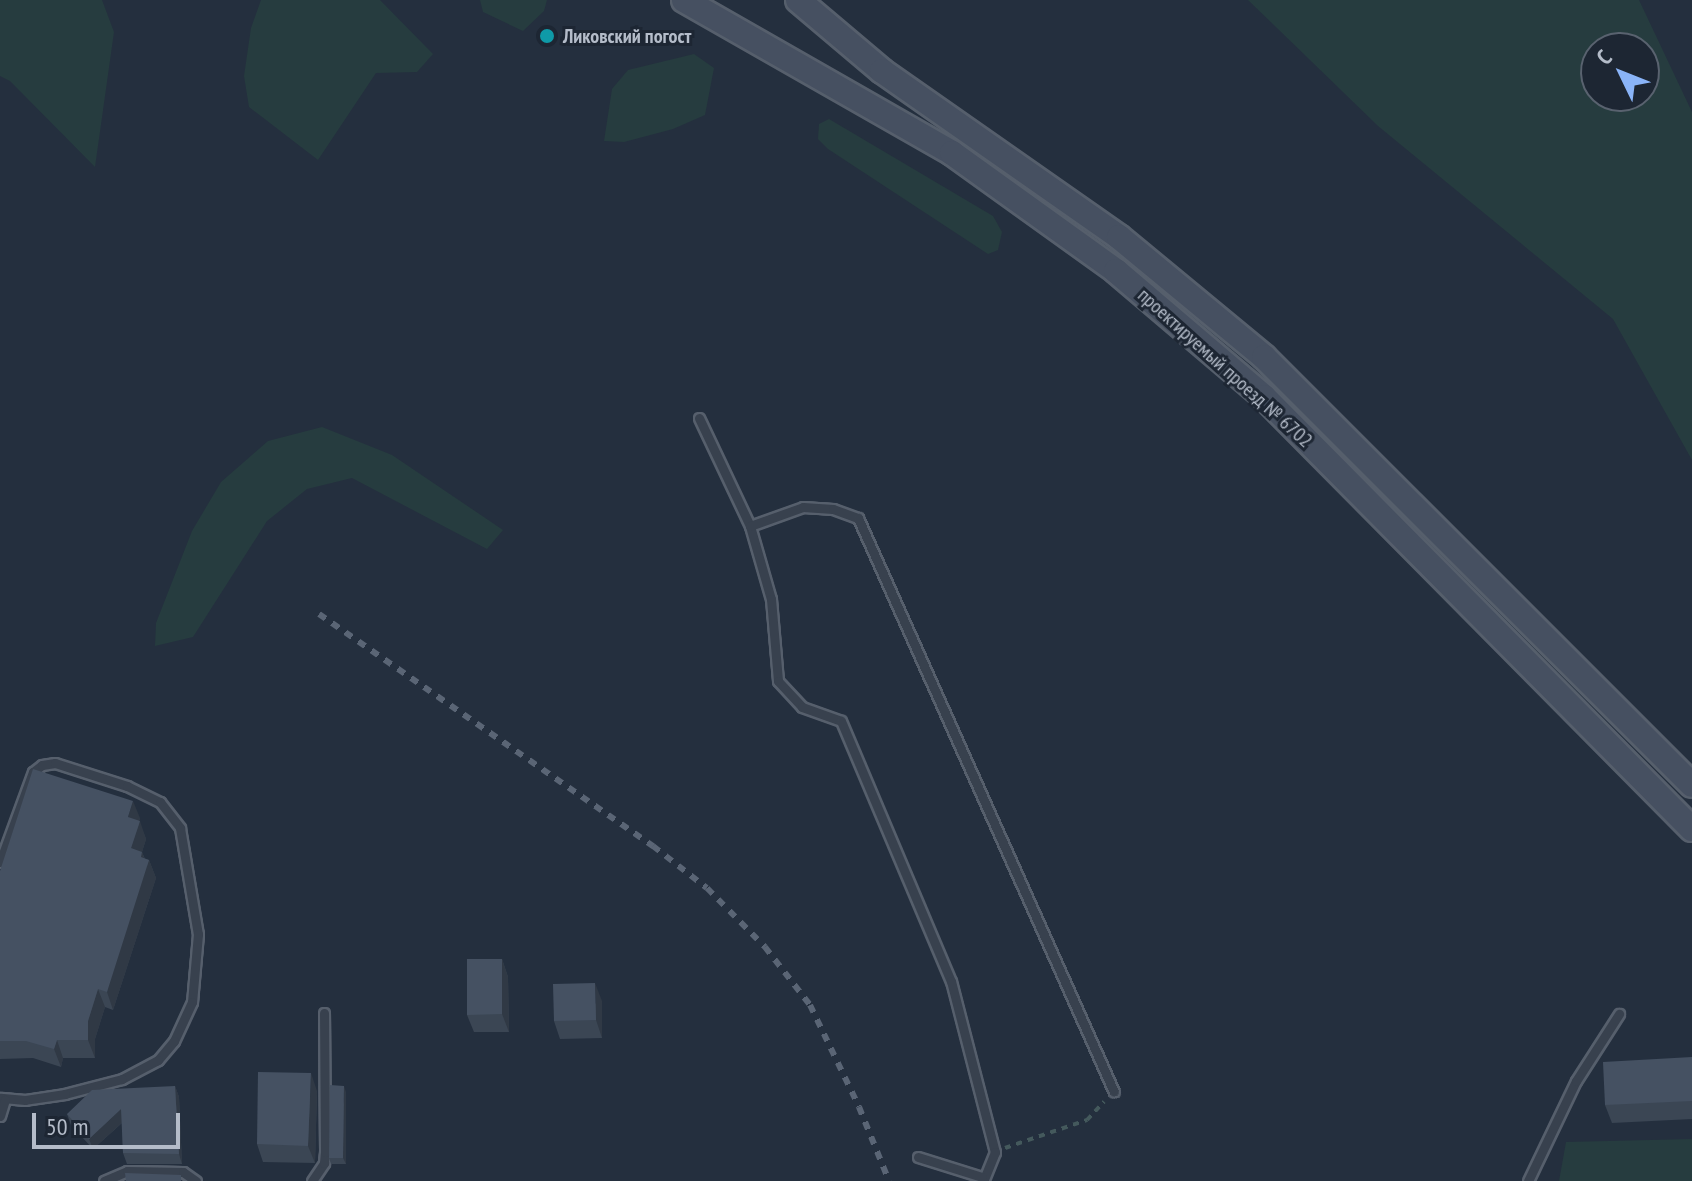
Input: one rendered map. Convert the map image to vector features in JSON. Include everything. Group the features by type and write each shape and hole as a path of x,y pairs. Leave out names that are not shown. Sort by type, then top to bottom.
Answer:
{"main road":[{"name":"проектируемый проезд № 6702","path":"684,0 952,153 1116,271 1264,397 1692,829"},
{"name":"проектируемый проезд № 6702","path":"798,0 882,71 1119,237 1264,357 1692,785"}],"lane":[{"path":"699,418 750,526 771,599 778,681 802,707 841,721 951,981 995,1152 983,1179 918,1157"},
{"path":"750,526 803,507 833,509 858,518 1114,1092"},
{"path":"0,862 33,772 42,765 55,763 127,786 160,802 180,828 198,934 192,1002 174,1041 158,1060 143,1071 122,1079 65,1094 2,1099 0,1116"},
{"path":"312,1181 324,1163 325,1152 324,1013"},
{"path":"1528,1181 1576,1081 1619,1014"},
{"path":"104,1181 127,1171 183,1172 196,1181"}],"path":[{"path":"995,1152 1087,1120 1114,1092"}],"green space":[{"path":"0,0 102,0 114,32 95,167 10,81 0,76"},
{"path":"261,0 380,0 433,54 417,72 376,73 318,160 249,107 244,76 251,28"},
{"path":"480,0 547,0 544,11 523,31 483,12"},
{"path":"1248,0 1639,0 1654,32 1580,32 1580,112 1660,112 1660,44 1692,112 1692,460 1613,319 1378,126"},
{"path":"694,54 714,68 705,115 673,129 624,142 604,141 612,89 628,70"},
{"path":"829,119 993,216 1002,232 998,250 988,254 828,149 818,139 819,124"},
{"path":"322,427 392,455 503,530 487,549 352,478 307,489 267,521 193,637 155,646 156,623 192,531 221,482 268,441"},
{"path":"1692,1139 1692,1181 1559,1181 1566,1142"}],"building":[{"path":"33,769 133,801 128,817 140,821 131,848 142,852 141,857 149,860 107,992 98,989 88,1021 88,1040 57,1040 54,1049 26,1041 0,1041 0,871"},
{"path":"467,959 502,959 502,1014 467,1015"},
{"path":"595,983 596,1020 554,1021 553,984"},
{"path":"1692,1057 1692,1101 1605,1105 1603,1062"},
{"path":"258,1072 311,1073 308,1146 257,1144"},
{"path":"330,1085 344,1086 343,1158 329,1158"},
{"path":"175,1086 179,1154 123,1153 121,1109 89,1139 67,1114 92,1090"},
{"path":"125,1173 181,1175 181,1181 126,1181"}],"railway":[{"path":"319,614 653,846 707,888 765,947 810,1005 859,1107 889,1181"}],"place":[{"name":"Ликовский погост","path":"547,36"}]}
